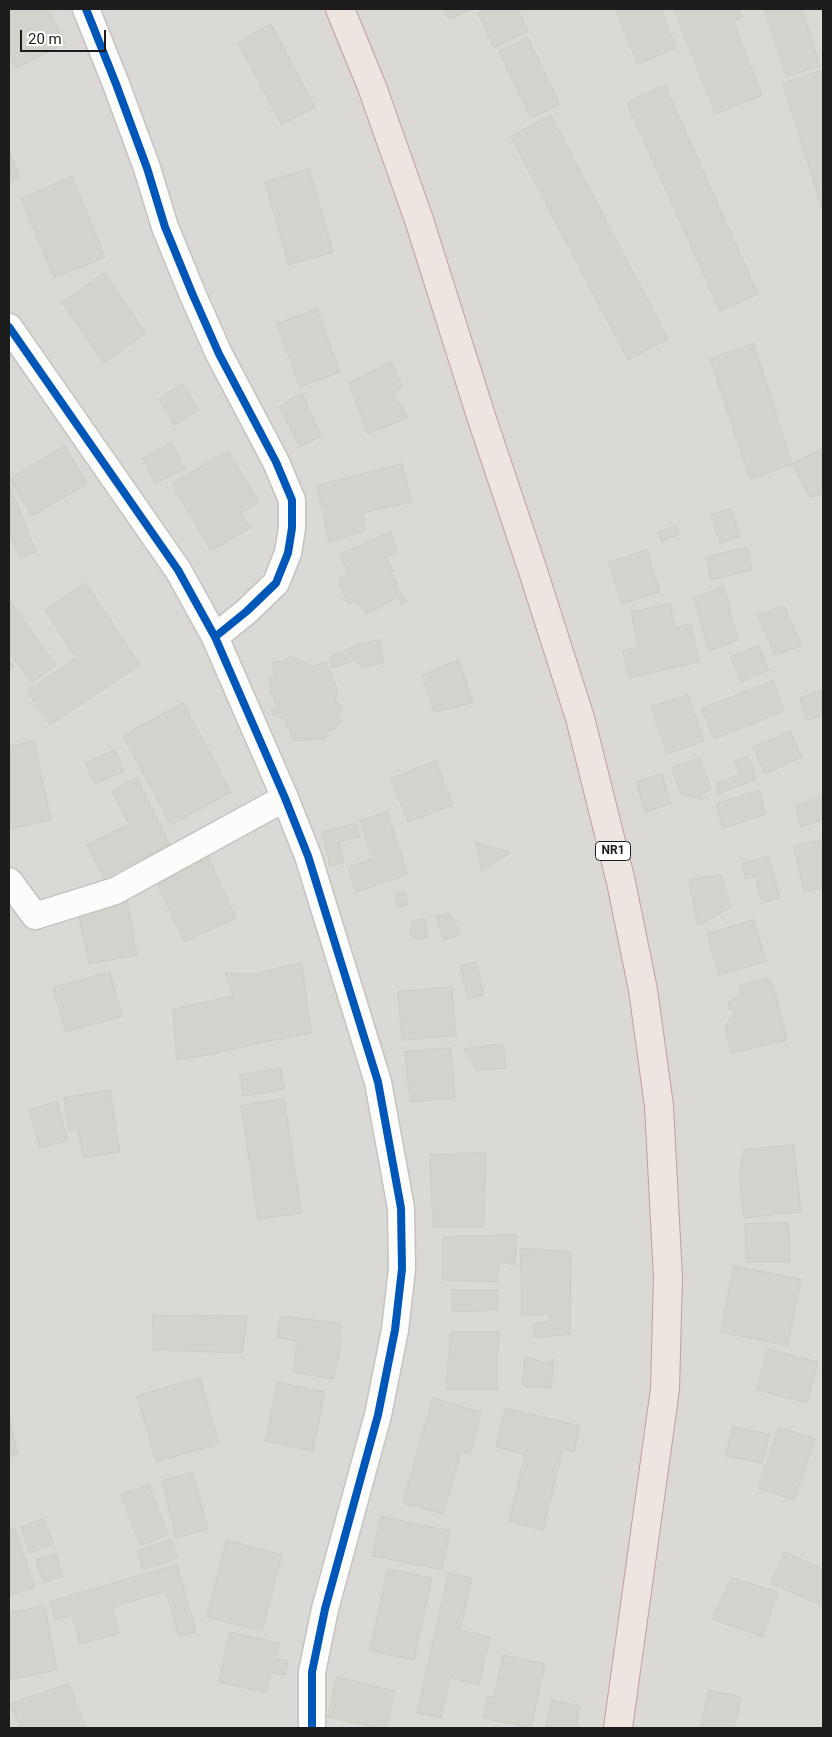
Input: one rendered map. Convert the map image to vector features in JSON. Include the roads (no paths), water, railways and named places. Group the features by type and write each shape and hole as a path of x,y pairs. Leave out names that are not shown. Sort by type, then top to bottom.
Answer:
{"highway":[{"name":"NR1","path":"340,9 372,87 419,220 480,416 532,568 580,718 621,882 643,990 659,1106 668,1278 665,1389 618,1728"}],"street":[{"path":"86,9 116,84 165,227 192,293 219,354 276,462 292,500 292,528 288,553 276,583 216,637"},
{"path":"9,327 178,570 216,637 308,856 378,1082 401,1208 402,1268 395,1330 378,1415 325,1609 312,1672 312,1728"},
{"path":"9,881 35,916 116,891 285,798"}]}
